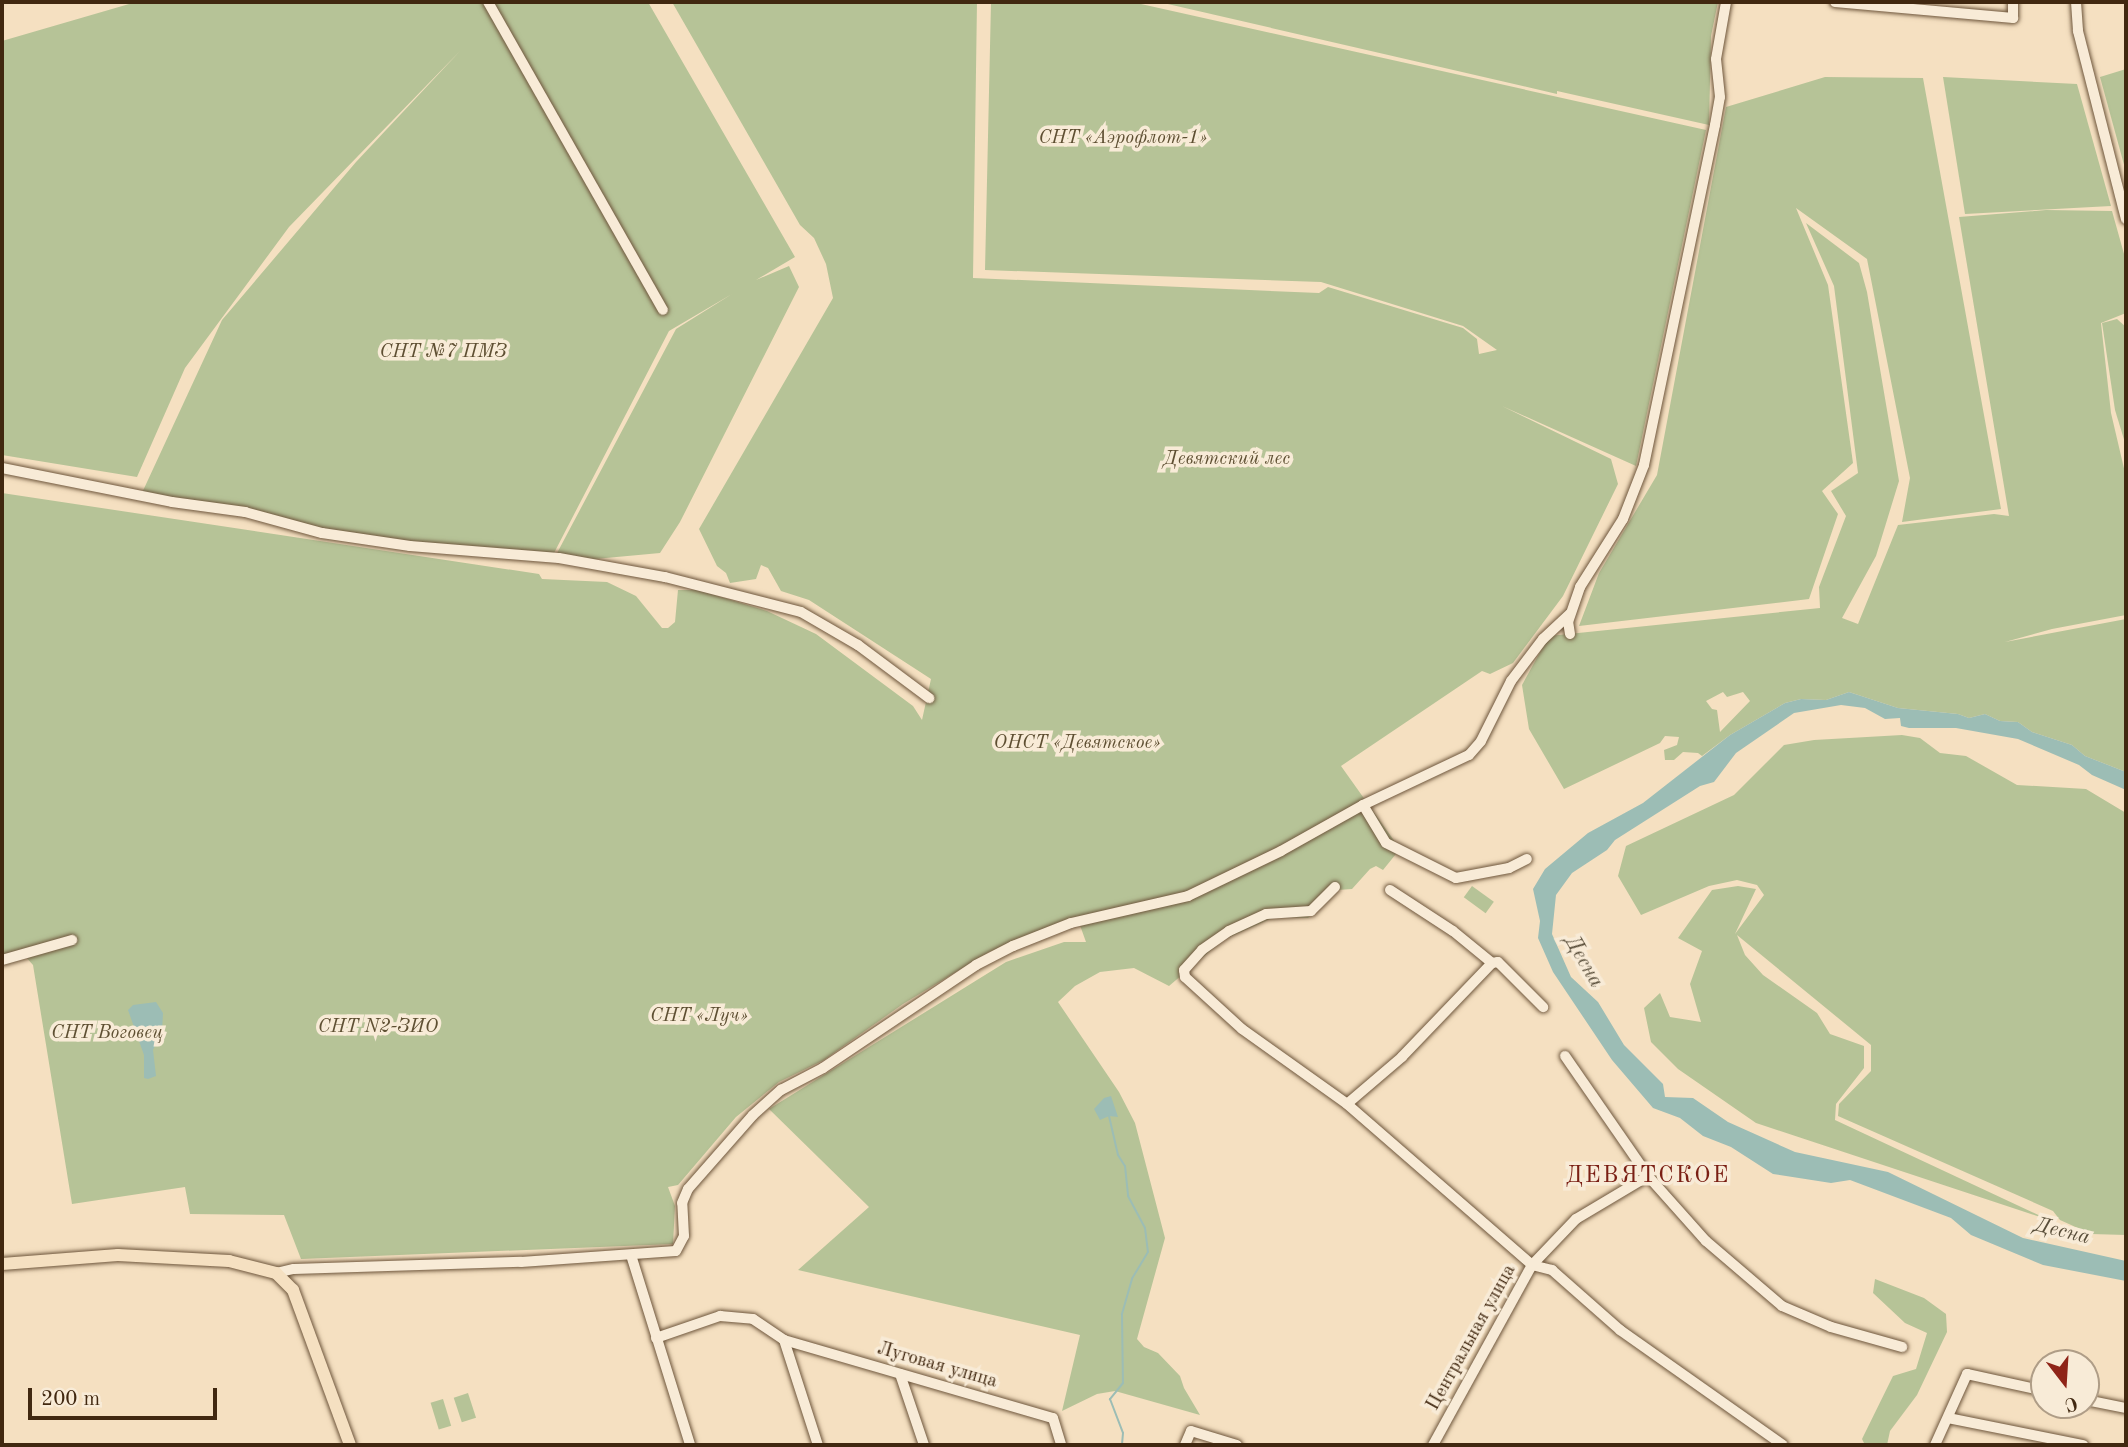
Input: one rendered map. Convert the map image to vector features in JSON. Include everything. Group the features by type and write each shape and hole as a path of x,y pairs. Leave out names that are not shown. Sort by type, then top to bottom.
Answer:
{"main road":[{"path":"2,1264 118,1255 229,1261 276,1273 293,1290 350,1445"}],"street":[{"path":"488,2 663,310"},
{"path":"1570,634 1570,614 1580,587 1623,519 1644,464 1720,97 1716,59 1726,2"},
{"path":"1835,2 2013,18 2013,2"},
{"path":"2076,2 2078,31 2126,219"},
{"path":"2,468 172,502 245,512 322,533 410,546 593,563 665,577 801,612 858,645 929,698"},
{"path":"276,1273 314,1268 676,1251 684,1236 682,1203 688,1189 765,1103 976,965 1013,946 1071,922 1184,897 1281,851 1363,805 1469,755 1481,741 1511,681 1543,639 1570,614"},
{"path":"1363,805 1386,842 1456,878 1509,868 1527,859"},
{"path":"1335,887 1311,911 1266,914 1229,931 1202,950 1184,970 1185,977 1242,1029 1347,1104 1532,1265 1552,1270 1620,1329 1783,1445"},
{"path":"1390,890 1453,930 1492,964"},
{"path":"2,960 72,940"},
{"path":"1347,1104 1402,1057 1492,964 1498,962 1543,1007"},
{"path":"1565,1056 1647,1176 1706,1241 1782,1306 1831,1327 1902,1347"},
{"name":"Центральная улица","path":"1433,1445 1532,1265 1576,1219 1647,1176"},
{"path":"631,1255 690,1445"},
{"name":"Луговая улица","path":"656,1338 720,1316 753,1319 784,1340 1053,1418 1061,1445"},
{"path":"784,1340 818,1445"},
{"path":"900,1374 924,1445"},
{"path":"1936,1445 1967,1374 2030,1388"},
{"path":"2100,1403 2126,1408"},
{"path":"1948,1418 2083,1445"},
{"path":"1185,1445 1191,1431 1237,1445"}],"green space":[{"name":"СНТ №7 ПМЗ","path":"136,2 648,2 795,257 756,280 789,266 799,287 680,522 660,553 595,559 556,555 676,329 732,294 669,331 553,555 350,537 141,495 222,320 356,162 461,50 289,227 185,368 137,477 2,455 2,41"},
{"path":"672,2 977,2 973,278 1319,293 1328,287 1463,328 1477,339 1479,354 1497,350 1463,326 1321,282 985,270 991,2 1132,2 1706,130 1636,466 1502,406 1611,459 1618,484 1563,596 1513,663 1490,674 1482,671 1341,766 1400,849 1383,870 1376,866 1370,869 1352,889 1338,890 1308,918 1275,917 1223,940 1169,986 1134,968 1100,972 1075,986 1058,1002 1119,1092 1135,1123 1165,1238 1137,1339 1144,1347 1158,1353 1180,1376 1200,1415 1115,1391 1097,1394 1062,1411 1080,1335 798,1270 869,1207 769,1109 1006,962 1064,942 1086,942 1077,917 989,952 903,1004 824,1060 779,1082 736,1117 678,1185 668,1187 675,1206 673,1244 301,1259 284,1215 190,1214 185,1187 72,1204 33,965 24,955 2,959 2,493 539,574 542,579 607,582 636,596 662,628 668,628 675,622 678,590 698,590 767,611 816,634 913,706 922,720 931,679 809,600 781,591 768,568 761,565 756,579 730,583 726,573 717,566 699,529 833,298 826,264 814,238 800,225"},
{"path":"1159,2 1718,2 1711,36 1709,125 1557,91 1557,94"},
{"path":"2126,69 2126,172 2100,77"},
{"path":"1825,77 1923,78 2001,509 1902,522 1910,478 1867,259 1796,208 1828,285 1853,463 1822,491 1838,514 1809,599 1579,626 1599,573 1657,475 1726,107"},
{"path":"1943,77 2077,84 2111,206 1965,214"},
{"path":"2046,210 2112,211 2126,261 2126,313 2101,323 2111,413 2126,477 2126,615 2052,629 2005,642 2126,619 2126,772 2085,756 2072,745 2032,732 2018,722 2000,721 1985,714 1969,718 1958,714 1898,708 1849,692 1826,700 1801,699 1785,703 1730,735 1702,756 1698,753 1683,752 1674,760 1665,760 1664,750 1677,745 1679,737 1665,736 1660,743 1564,789 1529,729 1522,685 1549,636 1820,608 1819,587 1846,516 1831,491 1858,473 1834,286 1806,223 1859,263 1867,292 1899,481 1876,556 1842,618 1858,624 1898,525 1994,514 2009,516 1959,217","holes":["1723,692 1727,697 1743,692 1750,701 1720,732 1717,710 1712,709 1706,701"]},
{"path":"2117,319 2126,327 2126,446 2115,410 2102,323"},
{"path":"1902,735 1920,738 1940,753 1966,756 2017,785 2086,789 2126,813 2126,1235 2091,1234 2060,1220 2053,1211 1838,1116 1839,1104 1871,1071 1871,1045 1737,935 1745,955 1763,975 1817,1013 1830,1034 1864,1046 1864,1068 1836,1104 1835,1120 2049,1220 1756,1123 1678,1069 1651,1042 1644,1008 1660,993 1670,1017 1701,1022 1690,984 1702,951 1678,938 1712,890 1738,886 1756,889 1735,934 1764,895 1757,885 1737,880 1709,886 1641,915 1618,876 1626,846 1734,795 1784,745 1814,740"},
{"path":"1472,886 1494,902 1486,913 1464,897"},
{"path":"1875,1279 1924,1298 1946,1314 1947,1332 1917,1395 1890,1431 1887,1445 1865,1445 1862,1439 1893,1376 1916,1369 1927,1333 1905,1323 1873,1293"},
{"path":"468,1393 476,1418 462,1422 454,1398"},
{"path":"443,1399 451,1426 439,1430 431,1403"}],"water":[{"path":"1849,692 1898,708 1958,714 1969,718 1985,714 2000,721 2018,722 2032,732 2072,745 2085,756 2126,772 2126,790 2092,775 2079,765 2018,739 1956,728 1909,728 1901,726 1900,718 1885,719 1865,708 1841,705 1794,713 1736,753 1714,782 1700,786 1615,840 1607,850 1572,873 1556,895 1552,934 1571,977 1598,1002 1624,1045 1663,1084 1665,1097 1693,1098 1728,1122 1795,1152 1888,1172 2023,1238 2126,1261 2126,1281 2043,1265 1971,1235 1951,1218 1850,1180 1831,1183 1773,1174 1731,1147 1703,1136 1680,1118 1653,1108 1612,1060 1553,972 1538,938 1540,921 1533,889 1545,869 1588,833 1643,803 1730,735 1785,703 1801,699 1826,700"},
{"path":"156,1002 163,1013 162,1032 153,1050 156,1076 148,1079 144,1078 144,1055 128,1010 133,1005"},
{"path":"1111,1096 1118,1117 1109,1116 1100,1120 1094,1109 1104,1098"}],"waterway":[{"path":"1109,1116 1118,1155 1125,1166 1128,1196 1145,1228 1148,1252 1132,1279 1122,1315 1123,1383 1110,1399 1123,1433 1122,1445"}],"district":[{"name":"ДЕВЯТСКОЕ","path":"1648,1176"}],"park label":[{"name":"СНТ «Аэрофлот-1»","path":"1123,139"},
{"name":"Девятский лес","path":"1227,460"},
{"name":"ОНСТ «Девятское»","path":"1077,744"},
{"name":"СНТ «Луч»","path":"699,1017"},
{"name":"СНТ N2-ЗИО","path":"378,1028"},
{"name":"СНТ Воговец","path":"107,1034"}],"water label":[{"name":"Десна","path":"1583,962"},
{"name":"Десна","path":"2062,1232"}]}
